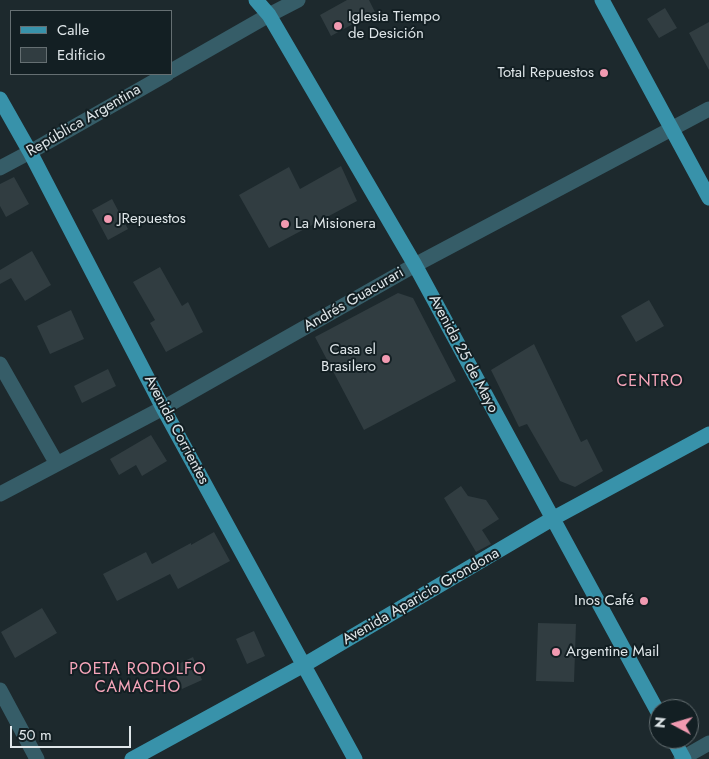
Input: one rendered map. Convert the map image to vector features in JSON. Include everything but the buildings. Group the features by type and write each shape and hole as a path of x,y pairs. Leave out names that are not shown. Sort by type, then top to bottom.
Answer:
{"main road":[{"name":"Avenida 25 de Mayo","path":"256,0 269,15 415,265 651,699"},
{"path":"602,0 709,198"},
{"name":"Avenida Corrientes","path":"0,99 30,152 163,408 355,759"},
{"name":"Avenida Aparicio Grondona","path":"132,759 304,665 552,519 709,434"}],"street":[{"path":"172,70 298,0"},
{"name":"República Argentina","path":"0,168 165,75"},
{"name":"Andrés Guacurari","path":"0,494 163,408 415,265 709,109"},
{"path":"0,364 57,464"},
{"path":"0,690 37,759"},
{"path":"682,759 709,743"}],"place":[{"name":"Iglesia Tiempo de Desición","path":"338,26"},
{"name":"Total Repuestos","path":"604,73"},
{"name":"JRepuestos","path":"108,219"},
{"name":"La Misionera","path":"285,224"},
{"name":"Casa el Brasilero","path":"386,359"},
{"name":"Inos Café","path":"644,601"},
{"name":"Argentine Mail","path":"556,652"}],"district":[{"name":"CENTRO","path":"650,382"},
{"name":"POETA RODOLFO CAMACHO","path":"138,679"}]}
